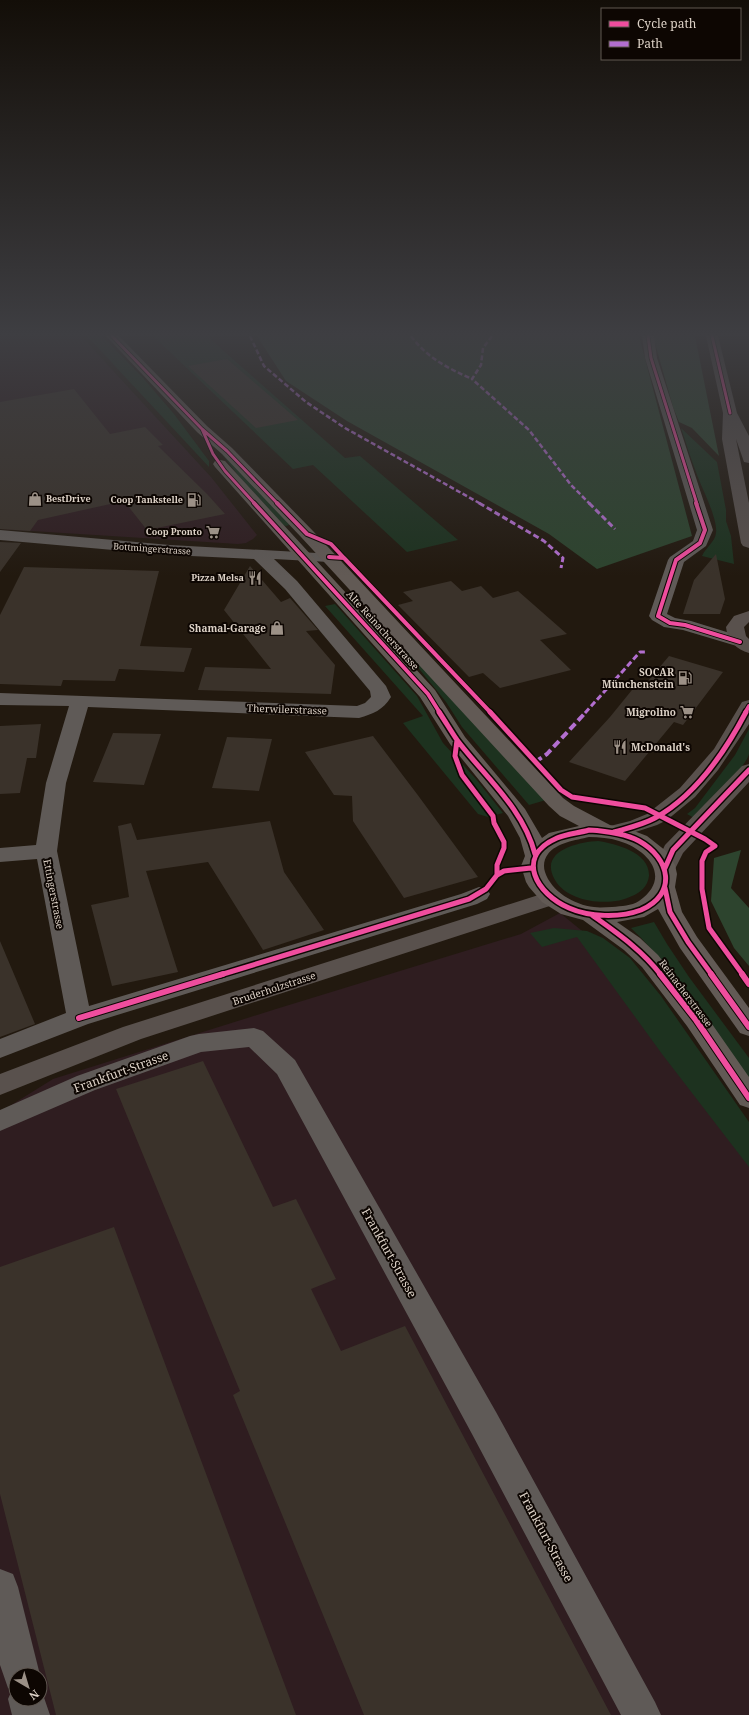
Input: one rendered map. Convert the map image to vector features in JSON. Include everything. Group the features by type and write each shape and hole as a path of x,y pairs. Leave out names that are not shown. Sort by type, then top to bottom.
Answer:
{"main road":[{"name":"Alte Reinacherstrasse","path":"189,416 227,452 329,557 556,802 567,811 608,831"},
{"path":"730,416 729,439 749,543"},
{"path":"732,416 744,440 749,460"},
{"name":"Alte Reinacherstrasse","path":"202,430 213,454 225,471 428,694 457,740 518,814 532,838 535,854"},
{"path":"744,618 734,627 735,634 744,645"},
{"path":"749,706 739,727 717,761 684,794 654,818 635,826 608,831 589,830 561,835 549,841 535,854 531,868 537,883 551,898 562,905 592,915 617,915 641,909 658,898 673,850 749,770"},
{"path":"608,831 640,842 659,858 665,878 670,912 688,942 749,1026"},
{"name":"Bruderholzstrasse","path":"0,1085 132,1033 551,898"},
{"name":"Reinacherstrasse","path":"592,915 632,944 650,960 696,1020 749,1098"}],"street":[{"path":"670,416 706,530 700,543 676,560 658,616 670,623 685,625 744,645"},
{"name":"Bottmingerstrasse","path":"0,535 151,549 304,557"},
{"name":"Therwilerstrasse","path":"0,700 80,701 359,712 371,708 381,697 379,690 291,586 260,555"},
{"path":"304,557 329,557"},
{"path":"685,625 744,618"},
{"name":"Ettingerstrasse","path":"79,1018 46,851 56,783 80,701"},
{"path":"0,855 46,851"},
{"path":"0,1049 79,1018 469,899 479,894"},
{"name":"Frankfurt-Strasse","path":"0,1121 86,1083 199,1043 254,1037 286,1067 484,1423 642,1715"},
{"path":"0,1587 19,1667"}],"shaded area":[{"path":"0,416 155,416 211,477 257,535 246,543 238,544 0,529"},
{"path":"560,913 592,939 749,1165 749,1715 0,1715 0,1112 53,1079 521,934"}],"green space":[{"path":"162,416 176,416 209,461 209,467"},
{"path":"237,416 297,416 345,458 360,456 458,540 407,552 313,465 293,469"},
{"path":"339,416 660,416 692,536 597,569 549,534"},
{"path":"677,416 711,416 719,456 692,428 679,422"},
{"path":"681,428 717,462 726,510 726,521 731,536 734,564 702,556 714,539 716,527 712,511"},
{"path":"220,452 288,521 289,525 286,526 280,523 272,516"},
{"path":"335,604 417,696 443,743 476,779 503,813 488,817 478,814 403,723 423,716 325,606"},
{"path":"394,638 399,639 546,800 529,805 462,727 446,702"},
{"path":"749,729 749,754 741,768 696,819 687,814 695,808 735,755"},
{"path":"598,841 622,847 638,855 644,861 648,868 649,876 647,883 641,891 635,895 623,899 602,902 580,898 561,888 555,880 551,870 552,862 556,855 571,846 580,843"},
{"path":"741,850 731,888 749,908 749,966 734,948 711,901 714,858"},
{"path":"654,922 689,977 749,1058 749,1079 679,981 631,928"},
{"path":"554,928 587,931 603,938 630,958 661,996 749,1122 749,1167 662,1054 577,937 542,947 530,933"}],"building":[{"path":"0,416 96,416 110,434 145,427 163,445 158,446 207,494 225,514 147,530 124,501 38,520 30,531 0,529"},
{"path":"243,416 293,416 298,420 256,428"},
{"path":"0,542 21,543 0,572"},
{"path":"716,554 725,599 720,614 683,614 694,580"},
{"path":"250,566 281,602 290,598 318,630 306,631 335,665 331,694 198,690 205,667 271,669 224,610"},
{"path":"24,567 159,571 140,646 192,648 184,672 119,669 115,681 63,680 61,686 0,684 0,615"},
{"path":"451,581 462,591 481,586 493,598 518,591 567,634 540,640 571,670 500,688 483,673 469,677 398,605 413,601 403,592"},
{"path":"669,656 723,672 683,725 674,722 625,781 569,762 610,717 636,685 643,687"},
{"path":"41,724 36,758 27,758 20,793 0,794 0,726"},
{"path":"113,733 161,734 144,785 93,782"},
{"path":"373,736 478,877 404,898 353,821 352,796 334,795 305,752"},
{"path":"227,737 272,739 259,791 212,788"},
{"path":"270,821 284,872 324,930 263,950 208,862 146,871 178,972 112,986 91,905 129,897 118,826 131,823 137,840"},
{"path":"0,941 35,1024 0,1037"},
{"path":"203,1061 273,1207 296,1199 336,1279 311,1289 341,1351 405,1326 611,1715 364,1715 233,1395 240,1391 116,1089"},
{"path":"114,1227 296,1715 56,1715 48,1683 48,1667 44,1667 0,1494 0,1267"}],"marked path":[{"path":"327,416 345,428 475,500 544,541 563,558 561,568"},
{"path":"513,416 529,430 571,485 615,529"},
{"path":"535,762 547,754 640,652 645,652"}],"cycle path":[{"path":"189,416 227,451 307,534 331,544 344,558"},
{"path":"669,416 705,530 700,543 676,560 658,616 670,623 685,625 740,642"},
{"path":"202,429 213,454 225,471 428,694 457,740 518,814 531,838 535,854"},
{"path":"329,557 344,558 506,728 561,790 572,797 645,808 705,839 715,846 706,852 702,861 702,889 709,928 749,984"},
{"path":"614,832 649,821 660,815 700,780 732,737 749,706"},
{"path":"457,740 455,756 462,775 493,816 494,823 504,842 504,848 497,865 497,875"},
{"path":"665,868 673,850 749,770"},
{"path":"589,830 614,833 633,838 650,848 658,856 664,865 666,883 662,892 655,900 644,908 632,912 594,915 570,908 550,897 537,882 532,866 538,851 556,838 589,830"},
{"path":"79,1018 469,899 486,889 497,875 504,871 531,868"},
{"path":"665,888 670,912 688,942 749,1027"},
{"path":"592,915 632,944 650,961 696,1020 749,1098"}],"place":[{"name":"BestDrive","path":"35,499"},
{"name":"Coop Tankstelle","path":"194,500"},
{"name":"Coop Pronto","path":"213,532"},
{"name":"Pizza Melsa","path":"255,578"},
{"name":"Shamal-Garage","path":"277,628"},
{"name":"SOCAR Münchenstein","path":"685,678"},
{"name":"Migrolino","path":"687,712"},
{"name":"McDonald's","path":"620,747"}]}
